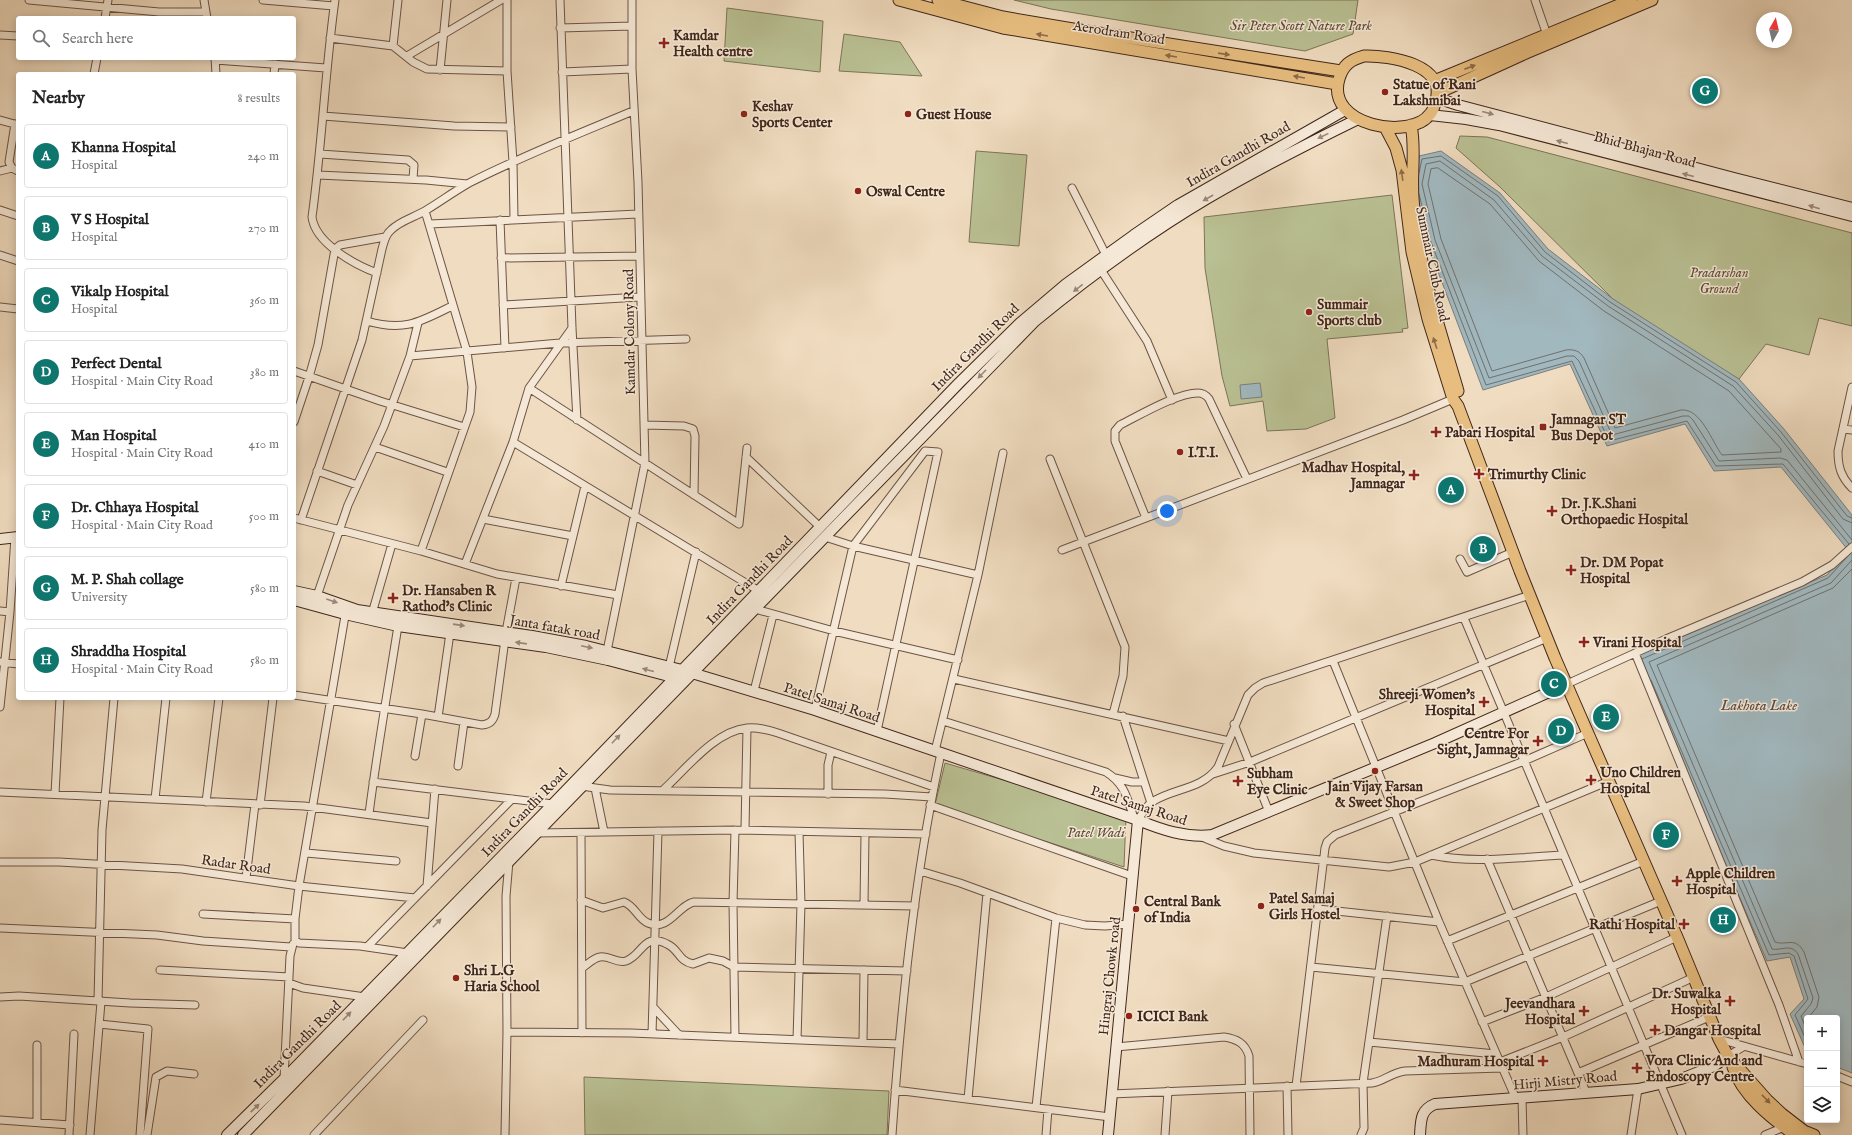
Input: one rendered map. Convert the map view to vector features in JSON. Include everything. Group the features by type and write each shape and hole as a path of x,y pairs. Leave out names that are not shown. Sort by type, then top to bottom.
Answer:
{"main road":[{"name":"Aerodram Road","path":"899,0 1003,28 1337,84"},
{"name":"Aerodram Road","path":"938,0 1004,17 1341,71"},
{"path":"1434,81 1631,0"},
{"path":"1438,96 1526,53 1652,0"},
{"path":"1364,56 1393,58 1419,66 1434,81 1438,96 1430,115 1423,121 1411,125 1385,127 1358,119 1345,110 1340,101 1337,84 1341,71 1349,62 1364,56"},
{"name":"Bhid Bhajan Road","path":"1438,96 1458,105 1852,208"},
{"name":"Indira Gandhi Road","path":"227,1135 408,953 506,858 536,834 577,785 682,670 1020,323 1066,284 1178,205 1345,110"},
{"name":"Bhid Bhajan Road","path":"1430,115 1466,119 1499,125 1852,216"},
{"name":"Indira Gandhi Road","path":"243,1135 506,858 524,834 553,804 577,785 686,681 1035,321 1101,270 1207,198 1298,148 1358,119"},
{"name":"Summair Club Road","path":"1411,125 1414,140 1413,198 1421,254 1460,397 1456,402"},
{"name":"Summair Club Road","path":"1385,127 1396,148 1402,170 1412,252 1428,319 1456,402 1547,638 1677,937 1692,978 1718,1039 1730,1058"},
{"path":"0,539 16,540"},
{"path":"0,545 16,540"},
{"name":"Janta fatak road","path":"296,591 317,596 346,610 371,616 506,637 532,636 606,655 693,673"},
{"path":"296,600 346,610"},
{"path":"371,616 398,626 450,633 506,637"},
{"path":"606,655 686,681"},
{"name":"Patel Samaj Road","path":"693,673 815,710 1136,819 1167,832 1202,837 1212,835 1376,769 1567,684"},
{"name":"Hingraj Chowk road","path":"1108,1135 1128,924 1136,819"},
{"path":"524,834 536,834"},
{"path":"1730,1058 1734,1071 1745,1090 1763,1109 1795,1135"},
{"path":"1730,1058 1772,1105 1804,1131 1814,1135"},
{"name":"Hirji Mistry Road","path":"1420,1135 1421,1116 1424,1109 1435,1104 1638,1089 1681,1079 1730,1058"}],"street":[{"path":"29,0 107,3 159,12 206,15 204,0"},
{"path":"263,0 334,3 326,68 324,116 312,217 313,224 318,233 335,249 357,266 377,273"},
{"path":"393,46 398,0"},
{"path":"440,70 447,0"},
{"path":"407,56 501,0"},
{"path":"507,0 507,71 513,162 514,219"},
{"path":"560,0 572,328 578,420"},
{"name":"Kamdar Colony Road","path":"606,655 645,463 637,166 633,111 632,0"},
{"path":"1535,0 1547,35"},
{"path":"105,16 107,3"},
{"path":"560,28 632,26"},
{"path":"0,35 16,36"},
{"path":"330,38 393,46 419,66 440,70 507,71"},
{"path":"94,72 97,60"},
{"path":"215,60 216,72"},
{"path":"227,60 326,68"},
{"path":"274,72 275,64"},
{"path":"562,72 632,69"},
{"path":"618,596 516,578 421,551 297,519 318,471 367,321 385,237 395,225 425,211 468,184 566,138 633,111"},
{"path":"324,116 446,125 511,127"},
{"path":"0,120 16,124 9,162 15,169"},
{"path":"320,154 408,160 414,165 413,179"},
{"path":"0,171 15,169"},
{"path":"318,175 413,179 468,184"},
{"path":"1072,188 1106,255"},
{"path":"0,210 16,215"},
{"path":"421,551 470,412 472,400 472,387 467,352 452,306 430,224 425,211"},
{"path":"430,224 638,214"},
{"path":"500,220 505,348"},
{"path":"296,416 310,377 318,345 335,249 340,245 385,237"},
{"path":"0,255 16,260"},
{"path":"501,258 640,256"},
{"path":"1101,270 1147,341 1172,400"},
{"path":"503,305 640,297"},
{"path":"367,321 389,327 418,323 452,306"},
{"path":"0,307 16,309"},
{"path":"317,596 348,505 375,447 410,356 418,323"},
{"path":"465,564 513,442 529,388 572,328"},
{"path":"410,356 560,343 686,339"},
{"path":"296,372 464,427"},
{"path":"1852,387 1838,451 1839,470 1844,479 1852,488"},
{"path":"529,388 739,524 747,448"},
{"path":"1146,518 1115,441 1115,431 1120,425 1172,400 1198,393 1204,394 1209,398 1247,478"},
{"path":"1062,550 1247,478 1456,402"},
{"path":"644,425 684,426 693,429 695,436 694,495"},
{"path":"1843,429 1852,430"},
{"path":"513,442 759,591"},
{"path":"375,447 448,472"},
{"path":"815,710 853,546 925,451 938,452 877,731"},
{"path":"892,1135 906,971 938,752 943,722 978,575 1003,453"},
{"path":"746,456 820,527"},
{"path":"1050,460 1125,648 1123,676 1113,714"},
{"path":"318,471 357,485"},
{"path":"561,586 585,486"},
{"path":"483,519 573,536"},
{"path":"825,537 853,546 978,575"},
{"path":"0,707 2,662 10,612 16,540"},
{"path":"371,616 392,544"},
{"path":"1567,684 1808,578 1832,565 1852,547"},
{"path":"669,667 696,552"},
{"path":"1460,559 1466,572 1513,552"},
{"path":"296,695 422,714 482,725 488,724 493,719 516,578"},
{"path":"1213,774 1248,695 1263,683 1530,595"},
{"path":"755,609 834,631 896,644 958,660"},
{"path":"284,1079 289,980 299,886 314,807 330,700 346,610"},
{"path":"0,611 10,612"},
{"path":"754,691 773,615"},
{"path":"1464,618 1682,1135"},
{"path":"369,814 398,626"},
{"path":"438,717 450,633"},
{"path":"1115,778 1126,795 1136,819 1151,803 1205,781 1213,774 1250,762 1547,638"},
{"path":"1635,654 1778,1005 1799,1062"},
{"path":"1333,661 1447,942 1501,1065 1519,1098 1523,1135"},
{"path":"2,662 16,664"},
{"path":"954,679 1229,740"},
{"path":"55,794 60,700"},
{"path":"90,1135 99,1024 101,864 114,700"},
{"path":"155,799 166,700"},
{"path":"206,802 219,700"},
{"path":"246,878 273,700"},
{"path":"415,756 422,714"},
{"path":"1123,716 1151,803"},
{"path":"458,766 464,722"},
{"path":"943,722 1106,772 1115,778 1132,782 1144,782"},
{"path":"1234,724 1269,812"},
{"path":"663,790 715,741 735,731 747,728 764,729 934,787"},
{"path":"745,830 747,728"},
{"path":"1296,1086 1327,842 1335,835 1524,761 1588,732"},
{"path":"828,794 828,765 831,752"},
{"path":"1202,837 1224,846 1254,853 1389,867 1415,862 1609,781"},
{"path":"373,782 553,804"},
{"path":"577,785 595,788 663,790 885,794 931,801 1132,876"},
{"path":"595,788 604,832"},
{"path":"427,886 435,790"},
{"path":"0,792 314,807 432,823"},
{"path":"368,946 512,799"},
{"path":"536,834 735,830 865,834 926,834"},
{"path":"735,830 733,903 735,1038"},
{"path":"652,1034 658,831"},
{"path":"797,1040 801,904 799,832"},
{"path":"581,833 582,1033"},
{"path":"864,905 865,834"},
{"path":"306,853 396,861"},
{"path":"1431,855 1456,859 1487,859 1564,855"},
{"path":"505,1135 507,1032 506,858"},
{"path":"1487,859 1586,1092"},
{"path":"1447,942 1644,861"},
{"name":"Radar Road","path":"0,862 101,864 182,869 299,886 415,898"},
{"path":"920,871 1056,918 1085,925 1105,926 1128,924"},
{"path":"968,1099 987,893"},
{"path":"581,900 603,908 624,902 646,923 656,925 668,921 689,903 915,906"},
{"path":"1311,967 1379,975 1465,982 1661,901"},
{"path":"1318,909 1439,922"},
{"path":"203,914 295,919"},
{"path":"1361,1135 1364,1126 1363,1083 1387,916"},
{"path":"1036,1107 1056,918"},
{"path":"0,928 157,936 224,943 299,943 368,946 408,953"},
{"path":"1482,1022 1546,996 1677,937"},
{"path":"582,968 598,957 604,956 624,962 646,943 655,940 668,944 682,959 693,964 709,958 715,958 734,967 906,971"},
{"path":"160,970 289,980 303,988 365,997"},
{"path":"863,1042 864,970"},
{"path":"1112,1094 1377,1082 1392,1074 1405,1071 1501,1065 1692,978"},
{"path":"0,996 99,1002 195,1005"},
{"path":"653,1006 679,1035"},
{"path":"1578,1073 1709,1017"},
{"path":"314,1135 423,1020"},
{"path":"99,1024 148,1029 140,1135"},
{"path":"507,1032 652,1034 899,1044"},
{"path":"69,1135 74,1034"},
{"path":"1116,1047 1224,1038 1233,1038 1242,1043 1247,1048 1249,1056 1248,1088 1250,1135"},
{"path":"1718,1039 1804,1063"},
{"path":"1369,1042 1496,1054"},
{"path":"37,1045 37,1122"},
{"path":"1730,1058 1743,1047"},
{"path":"147,1135 156,1077 167,1071 194,1074"},
{"path":"1840,1077 1852,1082"},
{"path":"1286,1086 1288,1135"},
{"path":"1631,1135 1638,1089"},
{"path":"896,1090 1110,1117"},
{"path":"1165,1135 1168,1091"},
{"path":"1046,1135 1048,1109"},
{"path":"0,1120 70,1125"},
{"path":"1364,1126 1368,1135"},
{"path":"1765,1135 1784,1127"}],"green space":[{"name":"Sir Peter Scott Nature Park","path":"1014,0 1358,0 1353,34 1305,51 1051,9"},
{"path":"727,8 823,21 820,72 724,61"},
{"path":"844,34 900,42 922,76 839,71"},
{"name":"Pradarshan Ground","path":"1460,136 1487,137 1852,233 1852,326 1819,318 1809,355 1766,344 1739,379 1670,343 1613,299 1500,187 1456,148"},
{"path":"976,151 1027,155 1019,246 969,242"},
{"name":"Summair Sports club","path":"1392,195 1408,328 1402,329 1403,332 1327,339 1335,418 1306,429 1267,431 1263,401 1230,406 1222,376 1205,268 1204,217"},
{"name":"Patel Wadi","path":"945,763 1126,816 1124,867 935,805"},
{"path":"584,1077 889,1091 887,1135 585,1135"}],"water":[{"name":"Lakhota Lake","path":"1441,151 1500,193 1548,249 1613,299 1739,379 1784,429 1852,515 1852,1073 1840,1068 1840,1015 1804,1015 1804,1045 1790,1014 1804,999 1790,957 1767,961 1636,656 1827,575 1848,550 1781,467 1714,471 1685,424 1607,446 1570,364 1483,390 1427,243 1413,184 1419,156"},
{"path":"1260,383 1262,397 1241,399 1240,385"}],"place":[{"name":"Kamdar Health centre","path":"664,43"},
{"name":"M. P. Shah collage","path":"1705,91"},
{"name":"Statue of Rani Lakshmibai","path":"1385,92"},
{"name":"Keshav Sports Center","path":"744,114"},
{"name":"Guest House","path":"908,114"},
{"name":"Oswal Centre","path":"858,191"},
{"name":"Summair Sports club","path":"1309,312"},
{"name":"Jamnagar ST Bus Depot","path":"1543,427"},
{"name":"Pabari Hospital","path":"1436,432"},
{"name":"I.T.I.","path":"1180,452"},
{"name":"Trimurthy Clinic","path":"1479,474"},
{"name":"Madhav Hospital, Jamnagar","path":"1414,475"},
{"name":"Khanna Hospital","path":"1451,490"},
{"name":"Dr. J.K.Shani Orthopaedic Hospital","path":"1552,511"},
{"name":"V S Hospital","path":"1483,549"},
{"name":"Dr. DM Popat Hospital","path":"1571,570"},
{"name":"Dr. Hansaben R Rathod's Clinic","path":"393,598"},
{"name":"Virani Hospital","path":"1584,642"},
{"name":"Vikalp Hospital","path":"1554,684"},
{"name":"Shreeji Women's Hospital","path":"1484,702"},
{"name":"Man Hospital","path":"1606,717"},
{"name":"Perfect Dental","path":"1561,731"},
{"name":"Centre For Sight, Jamnagar","path":"1538,741"},
{"name":"Jain Vijay Farsan & Sweet Shop","path":"1375,771"},
{"name":"Uno Children Hospital","path":"1591,780"},
{"name":"Subham Eye Clinic","path":"1238,781"},
{"name":"Dr. Chhaya Hospital","path":"1666,835"},
{"name":"Apple Children Hospital","path":"1677,881"},
{"name":"Patel Samaj Girls Hostel","path":"1261,906"},
{"name":"Central Bank of India","path":"1136,909"},
{"name":"Shraddha Hospital","path":"1723,920"},
{"name":"Rathi Hospital","path":"1684,924"},
{"name":"Shri L.G Haria School","path":"456,978"},
{"name":"Dr. Suwalka Hospital","path":"1730,1001"},
{"name":"Jeevandhara Hospital","path":"1584,1011"},
{"name":"ICICI Bank","path":"1129,1016"},
{"name":"Dangar Hospital","path":"1655,1030"},
{"name":"Madhuram Hospital","path":"1543,1061"},
{"name":"Vora Clinic And and Endoscopy Centre","path":"1637,1068"}]}
